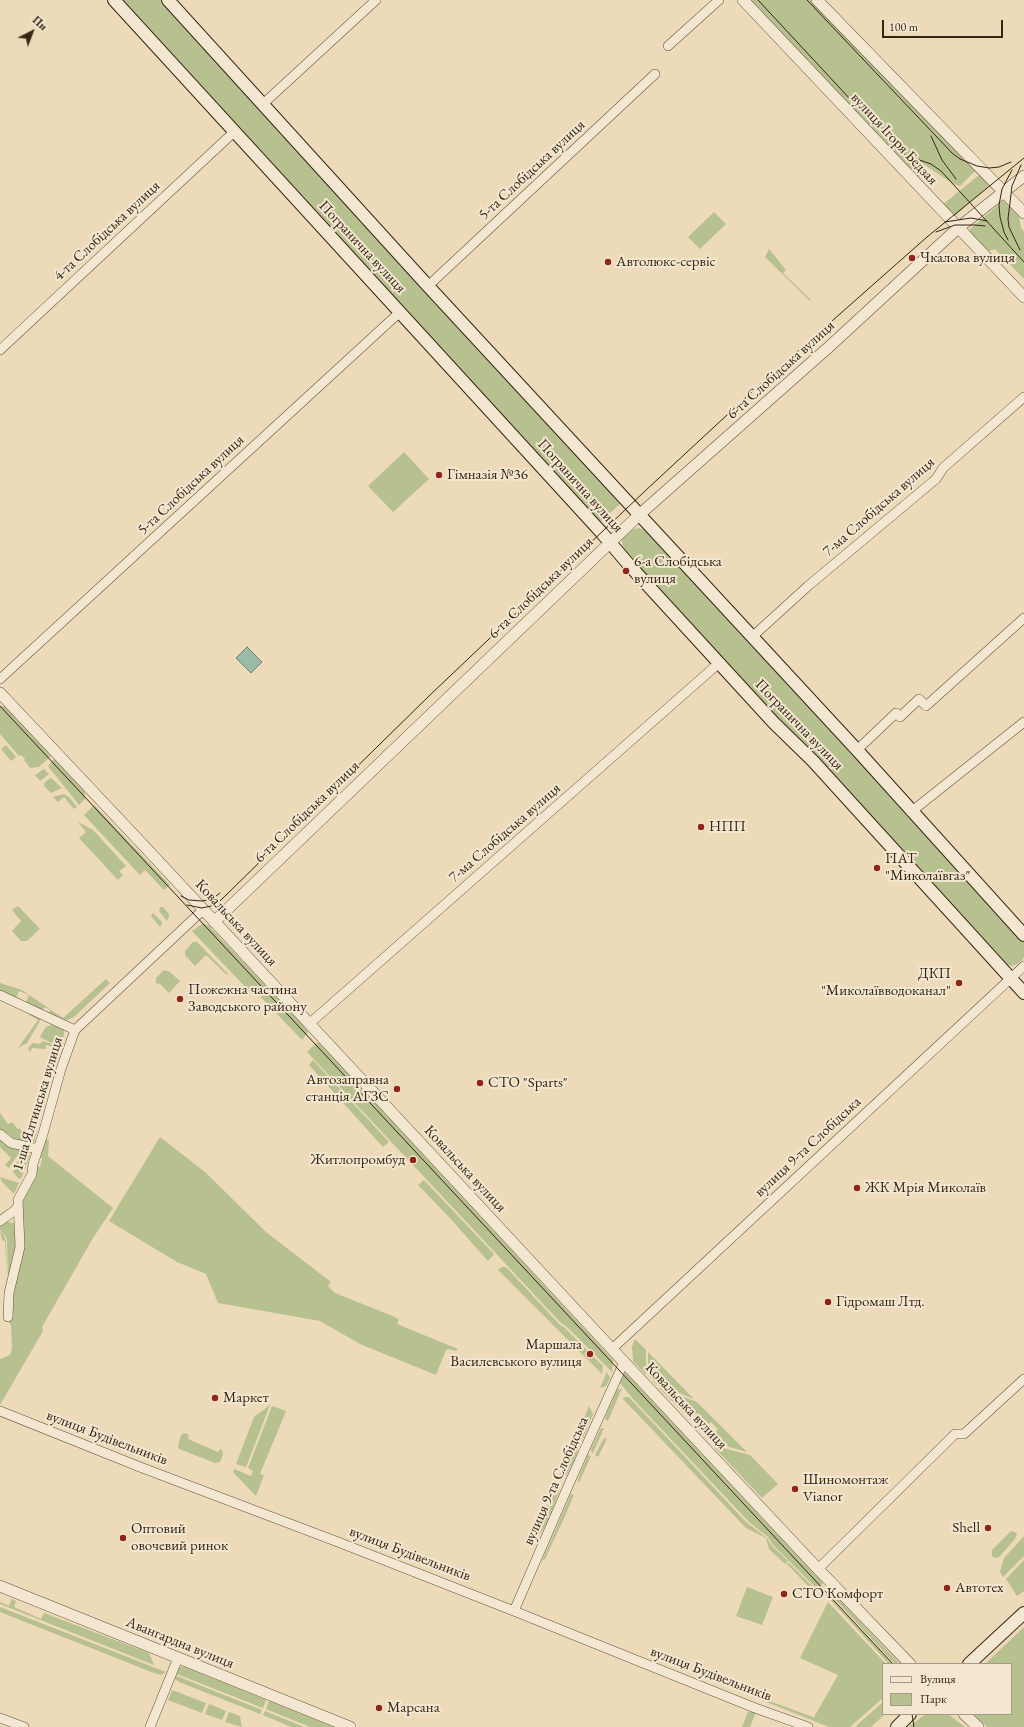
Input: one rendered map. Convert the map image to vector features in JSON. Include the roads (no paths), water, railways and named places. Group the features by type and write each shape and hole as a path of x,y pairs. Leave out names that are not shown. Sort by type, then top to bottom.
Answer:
{"main road":[{"name":"Погранична вулиця","path":"114,0 774,723 813,761 1024,993"},
{"name":"Погранична вулиця","path":"168,0 428,286 857,750 911,812 1024,935"},
{"path":"970,1663 1024,1612"},
{"path":"897,1727 909,1715"}],"street":[{"path":"263,104 376,0"},
{"path":"668,46 719,0"},
{"name":"вулиця Ігоря Бедзая","path":"743,0 1024,297"},
{"path":"817,0 1024,213"},
{"name":"5-та Слобідська вулиця","path":"428,286 654,74"},
{"name":"4-та Слобідська вулиця","path":"0,350 234,132"},
{"name":"6-та Слобідська вулиця","path":"214,922 639,515 830,346 958,228 1003,191 1024,176"},
{"name":"5-та Слобідська вулиця","path":"0,679 400,312"},
{"name":"7-ма Слобідська вулиця","path":"752,637 808,586 936,479 943,468 1024,397"},
{"path":"857,750 896,713 900,717 919,699 926,706 1024,618"},
{"name":"7-ма Слобідська вулиця","path":"309,1024 719,662"},
{"name":"Ковальська вулиця","path":"0,693 624,1362 818,1569 909,1663"},
{"path":"911,812 1024,722"},
{"path":"0,995 75,1030 203,910"},
{"name":"вулиця 9-та Слобідська","path":"612,1349 1024,966"},
{"name":"1-ша Ялтинська вулиця","path":"8,1318 9,1293 20,1247 18,1200 32,1174 32,1165 61,1069 75,1030"},
{"path":"0,1134 10,1142 38,1149"},
{"name":"1-ша Ялтинська вулиця","path":"0,1221 14,1211 18,1206"},
{"name":"вулиця 9-та Слобідська","path":"514,1611 624,1362"},
{"path":"818,1569 955,1434 964,1434 1024,1379"},
{"name":"вулиця Будівельників","path":"0,1411 140,1467 346,1545 514,1611 741,1703 808,1727"},
{"name":"Авангардна вулиця","path":"0,1586 350,1727"},
{"path":"150,1727 178,1658"},
{"path":"965,1715 978,1727"},
{"path":"0,1718 24,1727"}],"tram line":[{"path":"758,0 890,142 905,155 931,164 941,171 1024,262"},
{"path":"807,0 952,153 960,159 977,166 989,168 999,167 1011,162"},
{"path":"931,136 942,160 956,179"},
{"path":"187,905 202,908 211,906 221,900 430,695 755,389 927,237 1024,158"},
{"path":"1020,250 1009,227 1008,219 1012,186 1021,165"},
{"path":"1008,240 1000,217 999,205 1002,189 1012,170"},
{"path":"945,222 971,218 987,221"},
{"path":"936,232 955,225 985,226"},
{"path":"0,706 892,1663"},
{"path":"181,896 189,900 202,901 212,899 220,893"},
{"path":"912,1715 914,1727"}],"place":[{"name":"Чкалова вулиця","path":"912,258"},
{"name":"Автолюкс-сервіс","path":"608,262"},
{"name":"Гімназія №36","path":"439,475"},
{"name":"6-а Слобідська вулиця","path":"626,571"},
{"name":"НПП","path":"701,827"},
{"name":"ПАТ \"Миколаївгаз\"","path":"877,868"},
{"name":"ДКП \"Миколаївводоканал\"","path":"959,983"},
{"name":"Пожежна частина Заводського району","path":"180,999"},
{"name":"СТО \"Sparts\"","path":"480,1083"},
{"name":"Автозаправна станція АГЗС","path":"397,1089"},
{"name":"Житлопромбуд","path":"413,1160"},
{"name":"ЖК Мрія Миколаїв","path":"857,1188"},
{"name":"Гідромаш Лтд.","path":"828,1302"},
{"name":"Маршала Василевського вулиця","path":"590,1354"},
{"name":"Маркет","path":"215,1398"},
{"name":"Шиномонтаж Vianor","path":"795,1489"},
{"name":"Shell","path":"988,1528"},
{"name":"Оптовий овочевий ринок","path":"123,1538"},
{"name":"Автотех","path":"947,1588"},
{"name":"СТО Комфорт","path":"784,1594"},
{"name":"Марсана","path":"379,1708"}]}
